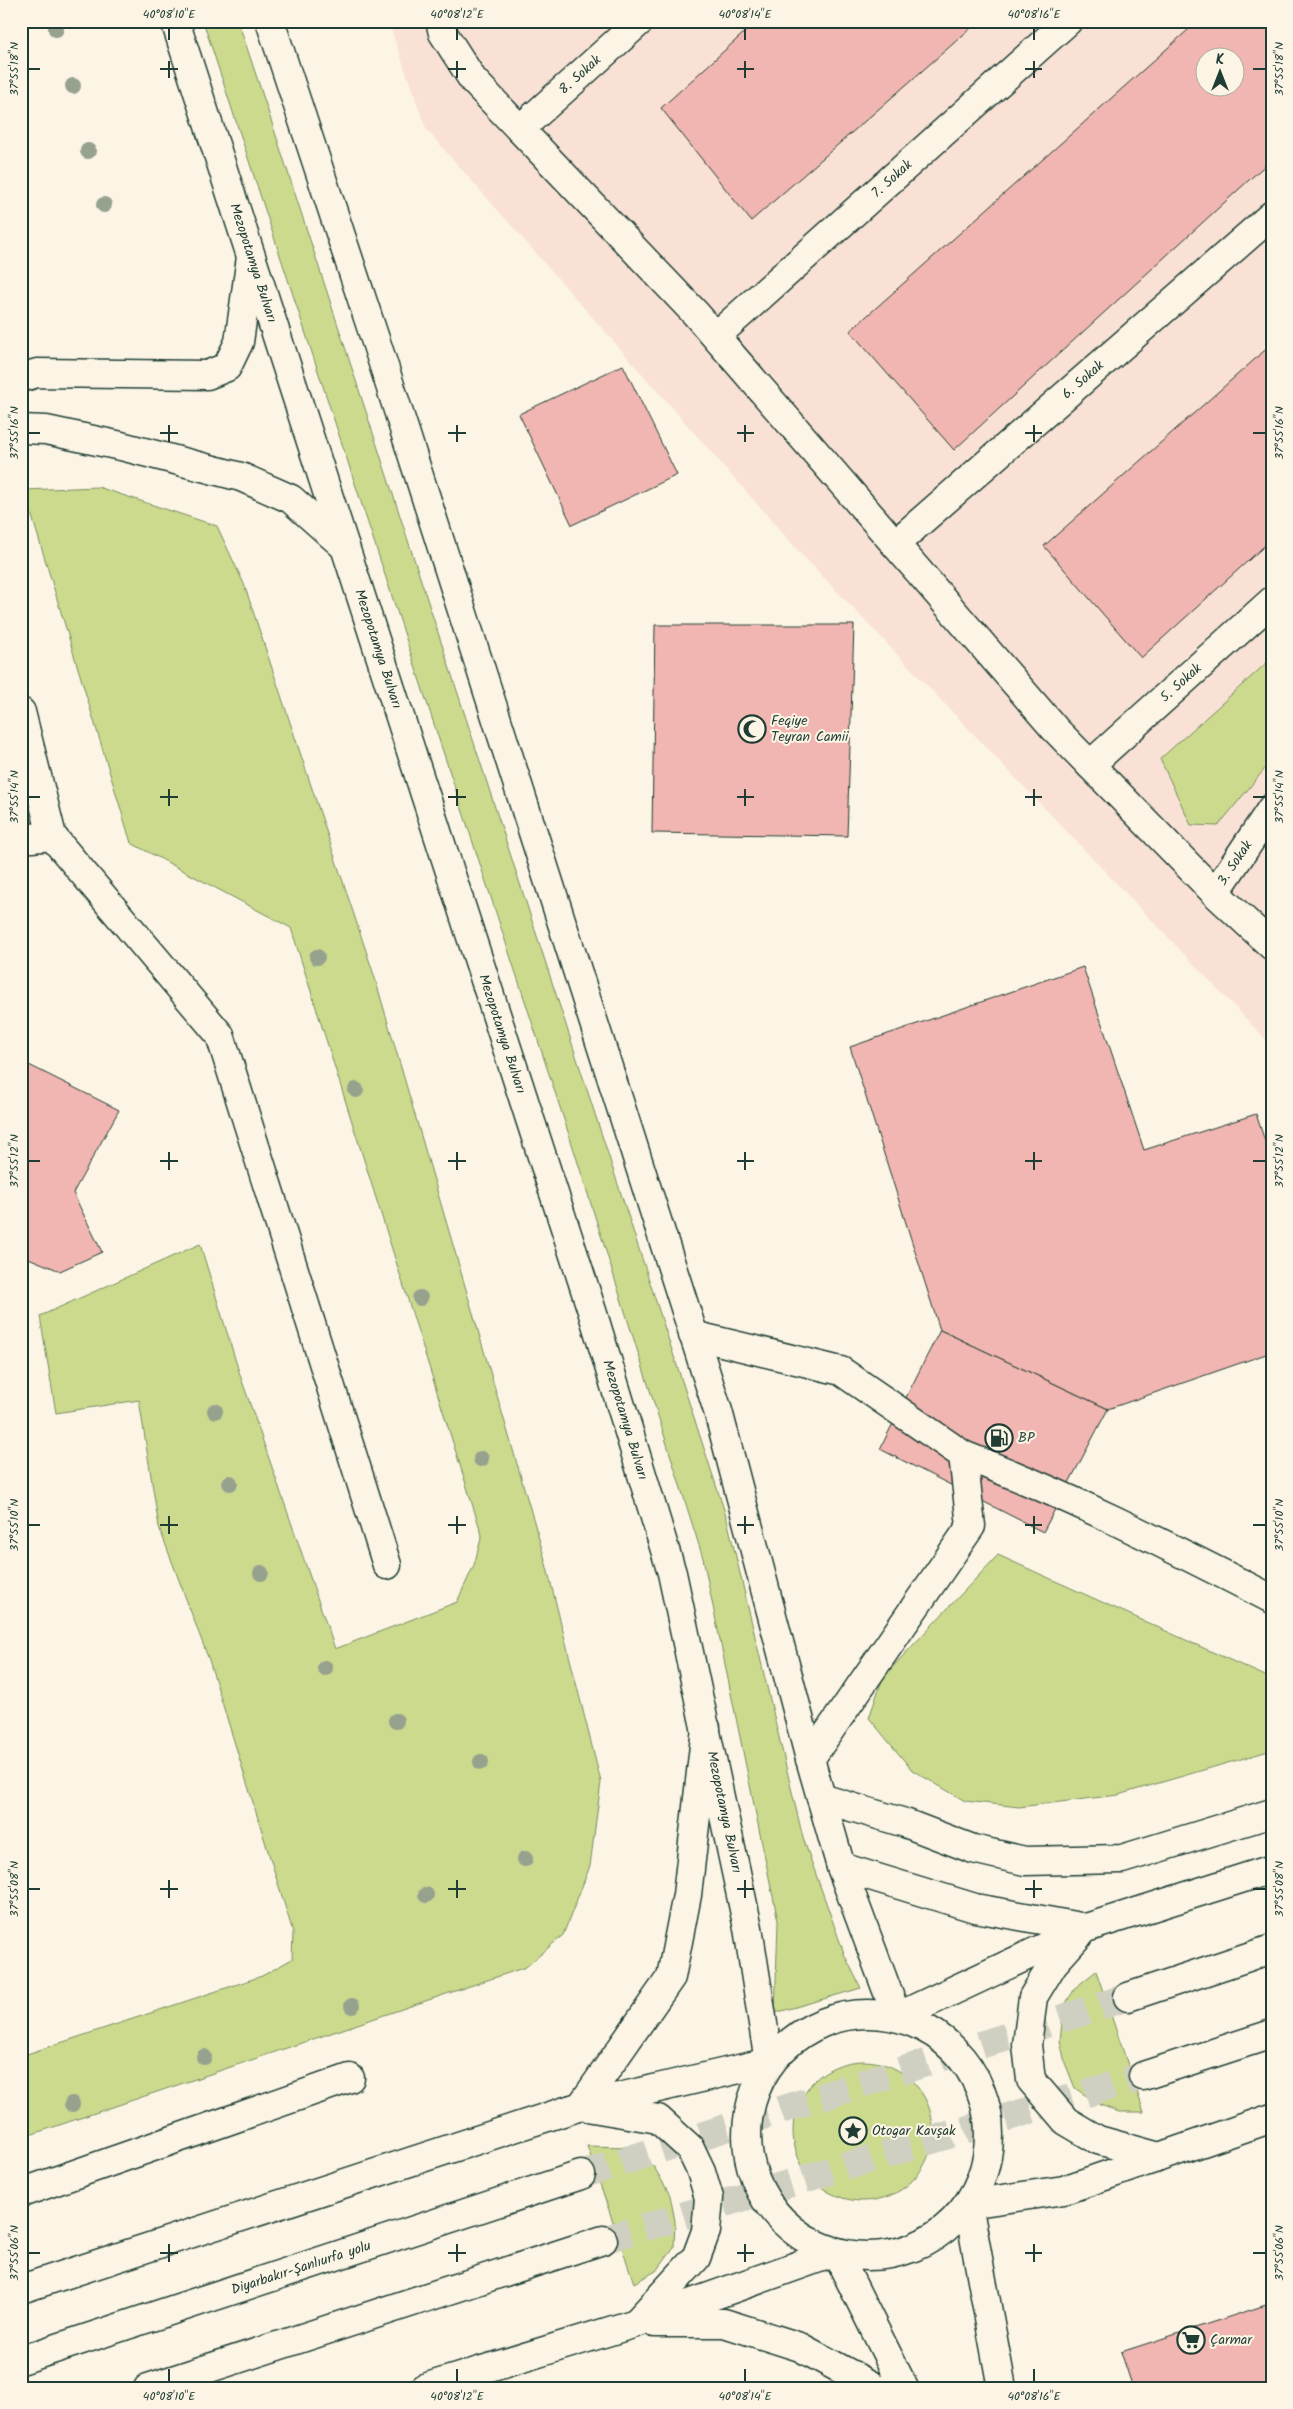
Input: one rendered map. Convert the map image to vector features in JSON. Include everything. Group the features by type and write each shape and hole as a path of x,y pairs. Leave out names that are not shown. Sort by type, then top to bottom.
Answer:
{"main road":[{"name":"Mezopotamya Bulvarı","path":"175,21 593,1314 672,1572 748,1928 769,2062"},
{"path":"270,21 380,354 718,1411 810,1759 841,1867 897,2017"},
{"path":"440,21 443,33 473,80 716,336 1054,729 1215,893 1272,946"},
{"name":"8. Sokak","path":"520,129 640,21"},
{"name":"7. Sokak","path":"716,336 1068,21"},
{"name":"6. Sokak","path":"895,544 1272,215"},
{"path":"21,378 38,373 207,375 227,367 239,342 251,257"},
{"path":"21,429 46,430 121,446 241,477 291,499 345,547"},
{"name":"5. Sokak","path":"1090,765 1272,601"},
{"path":"21,712 52,836 220,1035 387,1565"},
{"name":"3. Sokak","path":"1215,893 1272,808"},
{"path":"21,839 52,836"},
{"path":"693,1335 841,1371 963,1455 1031,1481 1150,1537 1272,1599"},
{"path":"810,1759 972,1526 963,1455"},
{"path":"581,2106 670,1977 687,1895 706,1728"},
{"path":"821,1798 905,1823 973,1849 1025,1861 1122,1859 1272,1813"},
{"path":"841,1867 975,1908 1086,1928"},
{"path":"897,2017 1086,1928 1272,1868"},
{"path":"1086,1928 1053,1964 1033,1997 1027,2045 1031,2080 1066,2122 1098,2140 1159,2157"},
{"path":"1128,1997 1272,1950"},
{"path":"862,2013 897,2017 933,2032 962,2058 982,2092 990,2130 985,2169 968,2204 942,2231 910,2248 873,2256 836,2252 800,2236 771,2209 752,2175 745,2136 751,2098 769,2062 794,2037 826,2021 862,2013"},
{"path":"1143,2076 1272,2034"},
{"path":"21,2289 581,2106 769,2062"},
{"path":"21,2193 350,2078"},
{"path":"581,2106 658,2119 690,2148 701,2171 710,2198 706,2232 696,2258 636,2322"},
{"path":"968,2204 1064,2190 1272,2118"},
{"name":"Diyarbakır-Şanlıurfa yolu","path":"21,2360 581,2175"},
{"path":"968,2204 1002,2388"},
{"path":"148,2388 603,2240"},
{"path":"424,2388 636,2322 836,2252"},
{"path":"836,2252 904,2388"},
{"path":"636,2322 724,2323 800,2347 876,2388"}],"shaded area":[{"path":"388,21 1272,21 1272,1046 802,555 426,129"}],"green space":[{"path":"203,21 238,21 727,1519 803,1838 845,1956 861,1988 775,2013 778,1921 703,1558 573,1147"},
{"path":"98,487 217,526 244,584 374,975 544,1556 601,1782 590,1866 563,1935 526,1967 21,2138 21,2056 262,1976 292,1959 293,1932 209,1660 159,1527 139,1400 56,1413 40,1316 200,1244 240,1375 335,1649 457,1602 474,1565 482,1535 291,928 131,843 24,490"},
{"path":"1272,658 1272,760 1218,826 1191,825 1160,759"},
{"path":"998,1555 1272,1679 1272,1750 1118,1795 1019,1807 965,1801 912,1770 869,1718 883,1677"},
{"path":"1096,1971 1144,2112 1119,2112 1098,2104 1075,2088 1065,2063 1060,2040 1064,2006 1076,1987"},
{"path":"863,2061 890,2066 912,2082 928,2104 933,2131 928,2158 912,2180 890,2196 863,2201 836,2196 814,2180 798,2158 793,2131 798,2104 814,2082 836,2066"},
{"path":"587,2146 628,2147 654,2167 670,2195 675,2221 674,2247 656,2271 634,2283"}],"building":[{"path":"757,21 979,21 751,221 661,108"},
{"path":"1198,21 1272,21 1272,159 954,450 850,331"},
{"path":"1272,344 1272,539 1141,658 1044,546"},
{"path":"623,365 677,475 572,525 519,414"},
{"name":"Feqiye Teyran Camii","path":"655,625 854,625 847,836 652,833"},
{"path":"1083,967 1144,1150 1256,1114 1272,1162 1272,1352 1108,1409 940,1330 850,1047"},
{"path":"21,1061 119,1110 73,1193 102,1252 60,1271 26,1257 21,1279"},
{"path":"940,1330 1108,1409 1043,1532 880,1449"},
{"path":"1272,2303 1272,2388 1133,2388 1121,2352"}],"tunnel":[{"path":"581,2175 1128,1997"},
{"path":"603,2240 1143,2076"}],"place":[{"name":"Feqiye Teyran Camii","path":"752,729"},
{"name":"BP","path":"999,1438"},
{"name":"Otogar Kavşak","path":"853,2131"},
{"name":"Çarmar","path":"1191,2340"}]}
